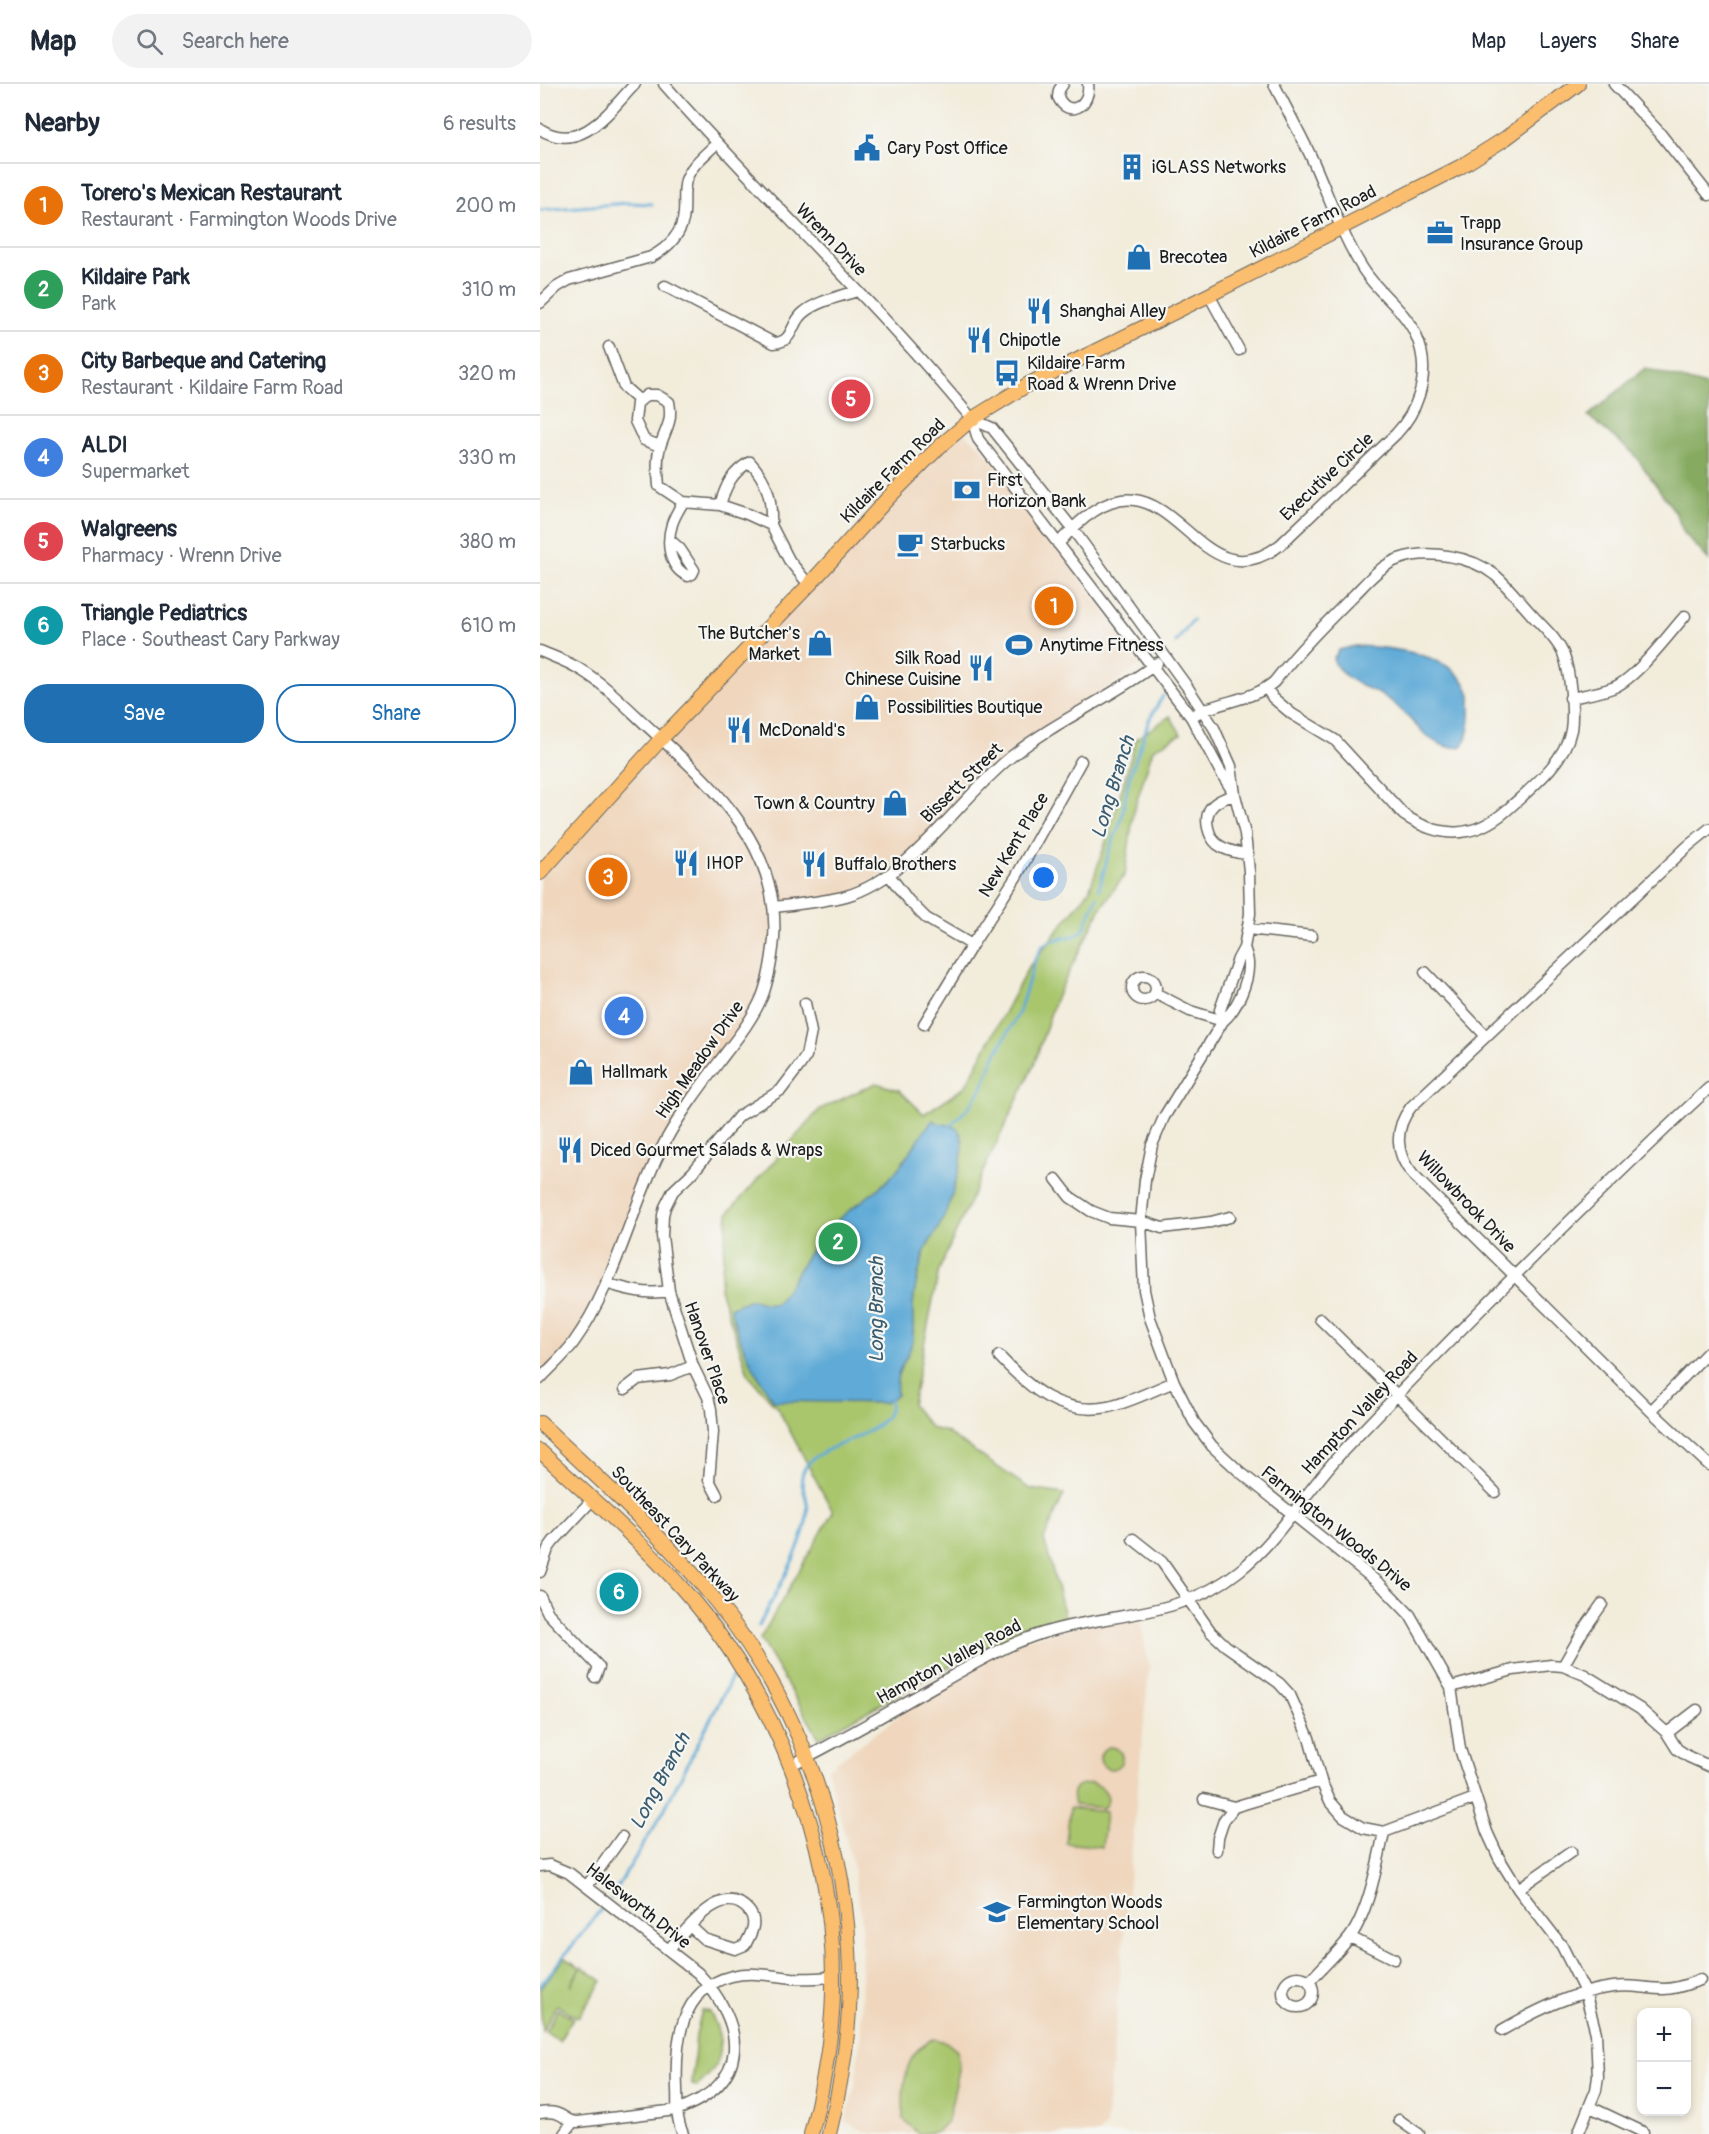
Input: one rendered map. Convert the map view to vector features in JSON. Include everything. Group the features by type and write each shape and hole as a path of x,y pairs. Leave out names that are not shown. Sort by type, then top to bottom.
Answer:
{"main road":[{"name":"Kildaire Farm Road","path":"540,873 661,739 809,585 916,469 972,419 1027,385 1209,296 1460,167 1506,138 1578,84"},
{"name":"Southeast Cary Parkway","path":"540,1423 655,1534 717,1601 773,1684 807,1757 838,1864 846,1912 849,1950 846,2042 830,2134"},
{"name":"Southeast Cary Parkway","path":"540,1451 681,1586 706,1618 756,1692 790,1765 821,1868 829,1916 833,1977 823,2078 811,2134"}],"street":[{"path":"540,129 562,138 583,134 635,84"},
{"name":"Wrenn Drive","path":"664,84 716,144 857,291 972,419"},
{"path":"1063,84 1058,97 1066,106 1073,108 1080,107 1086,102 1089,95 1088,84"},
{"name":"Executive Circle","path":"1058,544 1085,516 1112,501 1128,499 1142,501 1161,509 1215,553 1237,560 1260,557 1280,545 1396,434 1411,416 1420,389 1423,367 1419,343 1400,309 1363,269 1274,84"},
{"path":"1614,84 1659,132 1709,195"},
{"path":"540,303 557,287 569,280 651,257 660,252 678,233 683,222 684,190 690,172 716,144"},
{"path":"665,286 774,343 782,342 787,338 801,315 816,304 857,291"},
{"path":"1209,296 1239,350"},
{"path":"609,347 624,387 640,400"},
{"path":"660,446 644,440 635,421 637,404 647,395 657,395 669,402 672,414 668,430 660,446 659,486 683,502 720,505 771,525"},
{"name":"Farmington Woods Drive","path":"972,419 992,428 1072,528 1203,709 1231,766 1235,795 1240,810 1248,854 1250,896 1244,948 1248,963 1244,984 1230,1015 1223,1021 1156,1134 1145,1180 1141,1221 1144,1290 1154,1332 1174,1382 1194,1422 1212,1446 1240,1472 1402,1604 1420,1630 1451,1687 1460,1749 1499,1858 1518,1889 1562,1946 1585,1992 1596,2033 1598,2077 1590,2107 1578,2134"},
{"name":"Farmington Woods Drive","path":"972,419 978,439 1191,717 1235,795"},
{"path":"720,505 729,479 739,468 750,462 766,487 772,505 771,525 789,560 809,585"},
{"path":"670,540 671,525 683,502"},
{"path":"1191,717 1203,709 1267,689 1312,635 1378,572 1397,560 1424,555 1464,560 1484,568 1499,579 1557,644 1567,669 1571,720 1568,738 1558,758 1496,819 1469,831 1451,833 1434,831 1404,814 1335,740 1292,714 1273,698 1267,689"},
{"path":"1570,698 1613,688 1624,682 1685,616"},
{"name":"High Meadow Drive","path":"540,651 579,669 596,680 707,783 742,826 764,864 774,907 771,961 758,1006 740,1036 694,1096 665,1141 606,1283 574,1343 540,1379"},
{"name":"Bissett Street","path":"774,907 848,895 889,875 1011,757 1051,729 1126,685 1165,657"},
{"name":"New Kent Place","path":"924,1024 1021,868 1081,761"},
{"path":"1235,795 1226,797 1210,809 1207,819 1208,830 1214,842 1223,848 1248,854"},
{"name":"Willowbrook Drive","path":"1709,829 1688,846 1411,1107 1399,1129 1399,1146 1405,1165 1413,1175 1650,1411 1709,1465"},
{"path":"889,875 908,900 926,918 972,945"},
{"path":"1248,929 1312,936"},
{"path":"1425,972 1486,1036"},
{"path":"1155,993 1190,1011 1223,1021"},
{"name":"Hanover Place","path":"717,1495 709,1480 711,1409 693,1366 669,1291 662,1236 665,1207 673,1191 693,1172 739,1116 781,1090 794,1075 806,1056 810,1032 805,1003"},
{"name":"Hampton Valley Road","path":"790,1765 1021,1640 1086,1621 1139,1614 1174,1606 1216,1587 1238,1572 1260,1552 1339,1456 1397,1396 1630,1161 1709,1088"},
{"path":"1056,1179 1070,1197 1091,1211 1109,1218 1141,1221 1162,1228 1212,1222 1230,1217"},
{"name":"Hanover Place","path":"606,1283 648,1294 669,1291"},
{"path":"1320,1319 1495,1492"},
{"path":"1650,1411 1709,1351"},
{"path":"999,1356 1038,1393 1058,1403 1085,1408 1109,1407 1174,1382"},
{"path":"625,1389 638,1380 670,1376 693,1366"},
{"path":"540,1572 548,1549 553,1542 592,1500"},
{"path":"1133,1539 1162,1562 1211,1632 1226,1646 1279,1683 1290,1695 1309,1738 1321,1781 1330,1801 1343,1816 1363,1828 1384,1832 1476,1798"},
{"path":"540,1596 548,1613 599,1667 595,1677"},
{"path":"1563,1666 1582,1631 1602,1604"},
{"path":"1451,1687 1513,1670 1563,1666 1618,1695 1667,1732 1677,1749 1709,1766"},
{"path":"1667,1732 1697,1710"},
{"path":"1204,1799 1234,1807 1321,1781"},
{"path":"1217,1850 1224,1820 1234,1807"},
{"path":"1309,1982 1350,1936 1374,1878 1384,1832"},
{"path":"587,1886 622,1837"},
{"path":"1518,1889 1571,1852"},
{"name":"Halesworth Drive","path":"540,1866 550,1865 559,1868 587,1886 669,1949 710,1986"},
{"path":"669,1949 690,1926 711,1907 729,1899 746,1907 753,1921 745,1945 735,1949 704,1938 690,1926"},
{"path":"1350,1936 1394,1959"},
{"path":"683,2134 676,2110 676,2054 681,2028 696,1998 710,1986 734,1975 833,1977"},
{"path":"1502,2030 1540,2008 1585,1992 1625,1986 1678,1988 1700,1980"},
{"path":"540,2113 558,2112 572,2123 676,2110 698,2102 724,2080 734,2054 735,2040 710,1986"},
{"path":"1590,2107 1643,2132"},
{"path":"1399,2120 1419,2134"},
{"path":"564,2134 572,2123"}],"shaded area":[{"path":"959,429 980,446 1143,662 1108,688 1038,731 985,773 962,795 965,801 906,861 848,895 774,907 763,995 694,1096 632,1217 574,1343 540,1379 540,873"},
{"path":"1139,1614 1149,1667 1106,2126 1098,2134 872,2134 845,2122 855,2086 861,2033 862,1923 853,1865 827,1769 959,1672 1021,1640"}],"green space":[{"path":"1645,368 1709,387 1709,560 1684,533 1675,512 1634,454 1588,416"},
{"path":"1170,716 1181,734 1153,749 1134,810 1125,874 1101,908 1055,1000 1034,1065 939,1270 912,1405 931,1428 946,1432 1030,1489 1064,1494 1044,1539 1065,1616 970,1655 819,1738 760,1639 833,1512 778,1409 749,1376 720,1289 728,1213 820,1109 876,1083 899,1090 924,1114 965,1087 1028,968 1089,891 1110,830 1136,739"},
{"path":"1111,1747 1119,1750 1122,1758 1119,1766 1111,1769 1103,1766 1100,1758 1103,1750"},
{"path":"1092,1783 1100,1787 1108,1796 1103,1808 1074,1805 1072,1795 1075,1788 1082,1784"},
{"path":"1070,1808 1106,1812 1102,1847 1066,1843"},
{"path":"565,1957 580,1968 570,1986 582,1967 602,1981 578,2018 557,2005 542,2031 540,1989"},
{"path":"558,2009 573,2018 559,2041 545,2032"},
{"path":"702,2010 710,2012 715,2023 719,2033 720,2052 713,2069 697,2086 692,2085 696,2035"},
{"path":"934,2039 946,2042 957,2051 959,2070 948,2120 937,2132 918,2134 903,2118 906,2072 916,2052 924,2044"}],"water":[{"path":"1355,646 1385,648 1420,655 1450,668 1462,679 1470,699 1469,726 1463,746 1448,747 1433,740 1392,702 1343,674 1333,659 1339,650"},
{"path":"933,1120 953,1126 959,1131 963,1144 962,1154 945,1214 924,1253 920,1266 914,1300 913,1339 897,1378 897,1395 884,1403 774,1401 748,1356 730,1308 751,1299 775,1304 786,1291 819,1239 835,1222 889,1179"}],"waterway":[{"path":"540,210 628,203 652,204"},
{"name":"Long Branch","path":"1176,642 1193,620"},
{"name":"Long Branch","path":"1099,889 1110,848 1121,821 1129,778 1150,718 1163,696"},
{"name":"Long Branch","path":"951,1125 969,1107 981,1090 994,1058 1019,1012 1035,960 1043,945 1053,940 1075,936 1083,931 1097,897"},
{"name":"Long Branch","path":"759,1626 802,1538 807,1512 802,1484 804,1470 816,1457 872,1430 883,1421 889,1410 890,1397"},
{"name":"Long Branch","path":"611,1898 663,1812 732,1677"},
{"name":"Long Branch","path":"540,1986 603,1907"}],"place":[{"name":"Cary Post Office","path":"867,148"},
{"name":"iGLASS Networks","path":"1132,167"},
{"name":"Trapp Insurance Group","path":"1440,233"},
{"name":"Brecotea","path":"1139,257"},
{"name":"Shanghai Alley","path":"1039,311"},
{"name":"Chipotle","path":"979,340"},
{"name":"Kildaire Farm Road & Wrenn Drive","path":"1007,373"},
{"name":"Walgreens","path":"851,399"},
{"name":"First Horizon Bank","path":"967,490"},
{"name":"Starbucks","path":"910,544"},
{"name":"Torero's Mexican Restaurant","path":"1054,606"},
{"name":"The Butcher's Market","path":"820,643"},
{"name":"Anytime Fitness","path":"1019,645"},
{"name":"Silk Road Chinese Cuisine","path":"981,668"},
{"name":"Possibilities Boutique","path":"867,707"},
{"name":"McDonald's","path":"739,730"},
{"name":"Town & Country","path":"895,803"},
{"name":"IHOP","path":"686,863"},
{"name":"Buffalo Brothers","path":"814,864"},
{"name":"City Barbeque and Catering","path":"608,877"},
{"name":"ALDI","path":"624,1016"},
{"name":"Hallmark","path":"581,1072"},
{"name":"Diced Gourmet Salads & Wraps","path":"570,1150"},
{"name":"Kildaire Park","path":"838,1242"},
{"name":"Triangle Pediatrics","path":"619,1592"},
{"name":"Farmington Woods Elementary School","path":"997,1912"}]}
